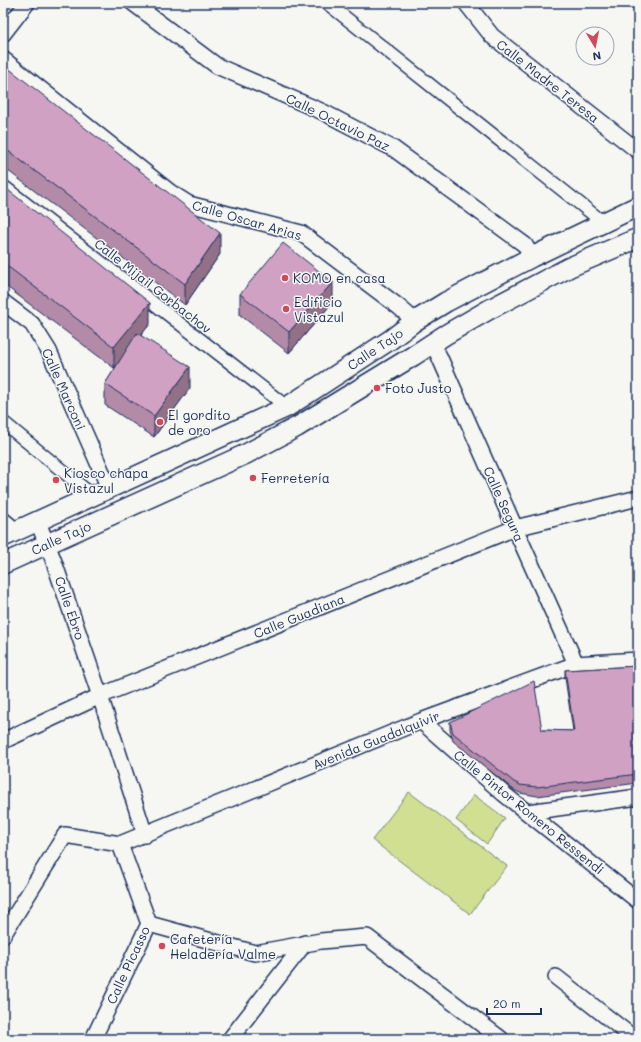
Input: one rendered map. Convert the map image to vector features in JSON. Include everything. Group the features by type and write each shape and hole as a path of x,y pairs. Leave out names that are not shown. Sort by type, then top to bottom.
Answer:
{"street":[{"path":"3,34 27,3"},
{"name":"Calle Octavio Paz","path":"133,3 217,66 323,112 394,149 525,245 532,257"},
{"path":"327,3 604,223"},
{"name":"Calle Madre Teresa","path":"466,3 492,36 638,151"},
{"name":"Calle Oscar Arias","path":"3,58 182,200 189,204 301,233 399,307 415,321"},
{"name":"Calle Mijail Gorbachov","path":"3,186 287,407"},
{"name":"Calle Tajo","path":"8,528 37,520 287,407 390,340 415,321 446,302 532,257 638,206"},
{"name":"Calle Tajo","path":"3,564 246,454 297,427 414,356 432,343 490,309 570,267 638,238"},
{"name":"Calle Marconi","path":"3,302 32,324 49,351 101,492"},
{"name":"Calle Segura","path":"432,343 576,664"},
{"path":"3,422 101,492 104,497 105,506 110,511 119,512"},
{"name":"Calle Guadiana","path":"3,741 100,696 515,528 638,498"},
{"name":"Calle Ebro","path":"37,520 47,544 100,696"},
{"name":"Avenida Guadalquivir","path":"120,844 421,721 576,664 638,660"},
{"path":"100,696 145,835"},
{"name":"Calle Pintor Romero Ressendi","path":"421,721 504,794 638,901"},
{"path":"528,812 638,797"},
{"path":"3,935 65,835 120,844"},
{"name":"Calle Picasso","path":"93,1039 149,924 120,844"},
{"path":"149,924 255,953 321,941 367,937 485,1034 501,1039"},
{"path":"230,1039 305,944"},
{"path":"556,977 635,1039"}],"green space":[{"path":"409,792 507,866 470,914 372,840"},
{"path":"474,795 505,818 487,844 456,820"}],"building":[{"path":"3,64 220,233 185,284 3,147"},
{"path":"3,186 150,303 114,347 3,263"},
{"path":"283,243 333,282 289,332 240,294"},
{"path":"137,333 190,367 154,416 105,384"},
{"path":"638,666 638,774 537,787 520,785 514,782 453,733 450,722 534,681 542,730 574,731 565,670"}],"place":[{"name":"KOMO en casa","path":"285,278"},
{"name":"Edificio Vistazul","path":"286,309"},
{"name":"Foto Justo","path":"377,388"},
{"name":"El gordito de oro","path":"160,422"},
{"name":"Ferretería","path":"253,478"},
{"name":"Kiosco chapa Vistazul","path":"56,480"},
{"name":"Cafetería Heladería Valme","path":"162,946"}]}
